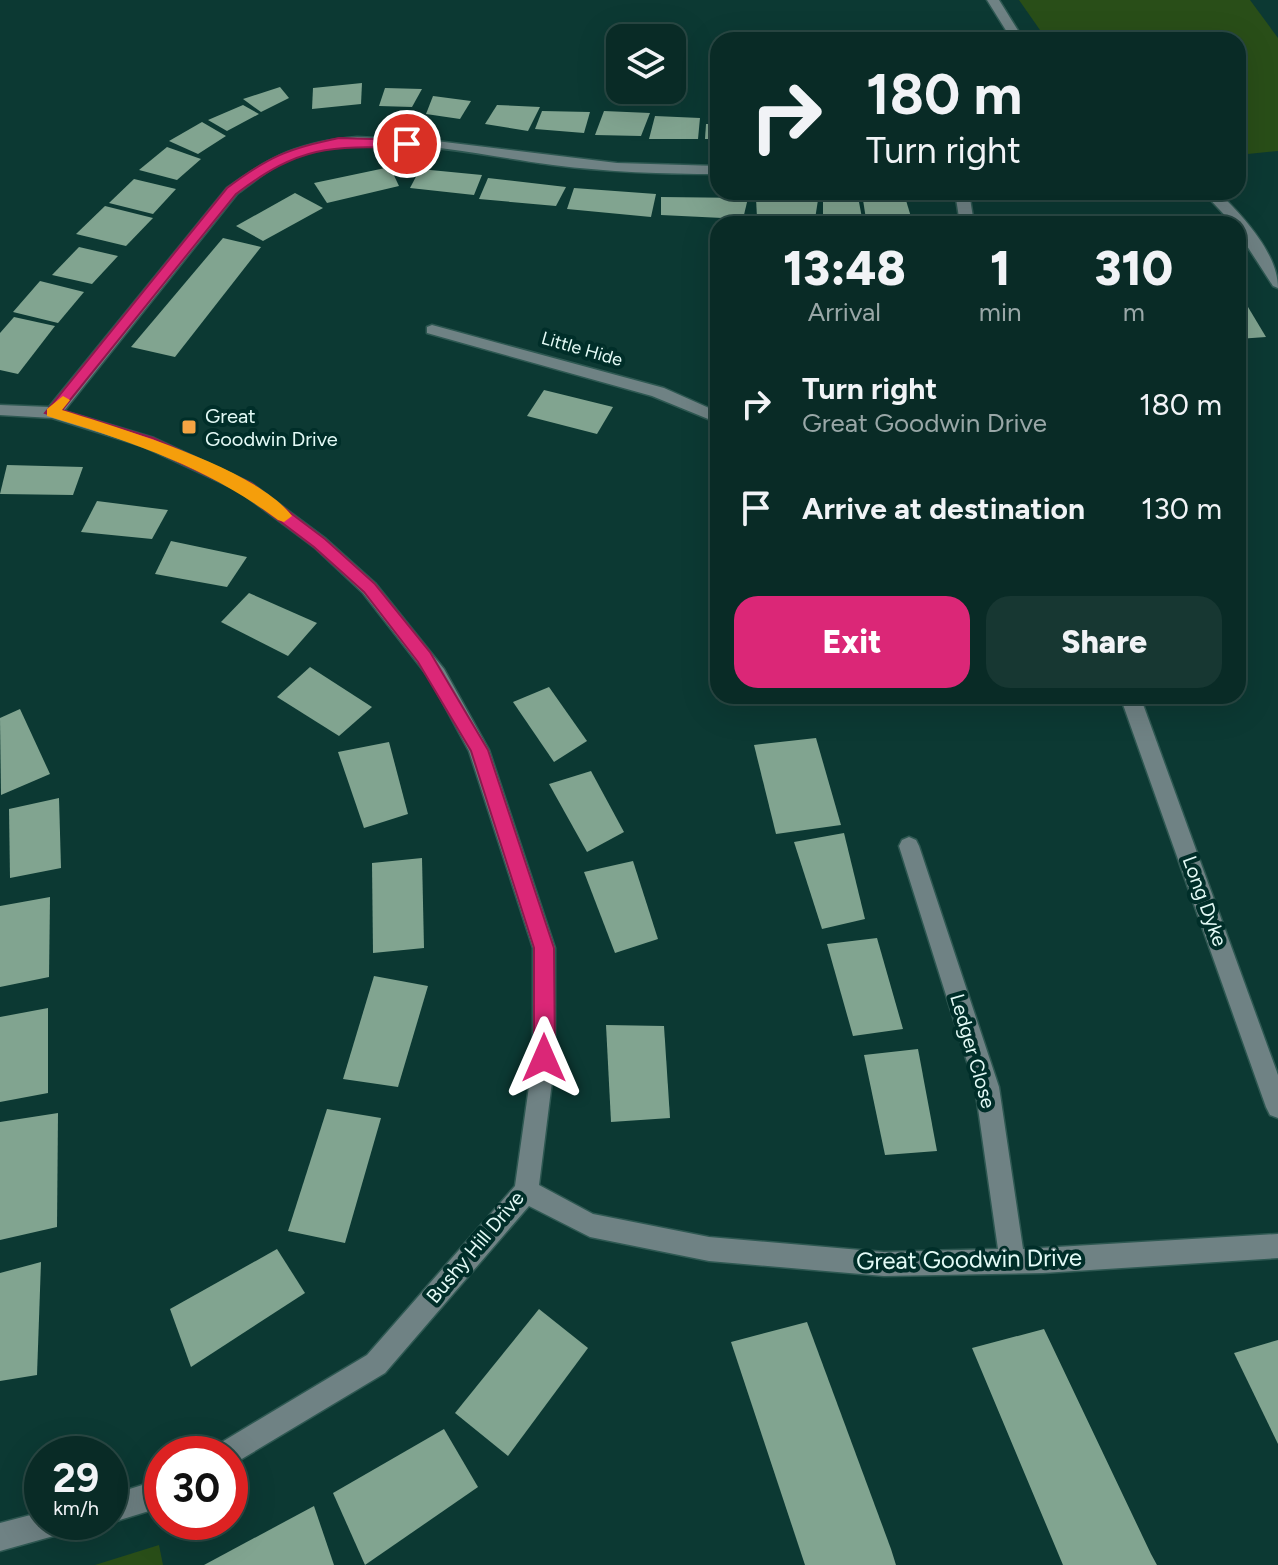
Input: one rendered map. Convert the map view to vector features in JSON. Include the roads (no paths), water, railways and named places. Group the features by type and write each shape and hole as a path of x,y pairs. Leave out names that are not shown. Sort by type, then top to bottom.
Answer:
{"street":[{"path":"993,0 1013,32"},
{"path":"53,413 232,191 261,169 294,151 339,142 377,141 587,165 710,170"},
{"path":"1218,200 1235,216"},
{"path":"1246,234 1278,283"},
{"name":"Little Hide","path":"432,330 658,392 710,415"},
{"name":"Bushy Hill Drive","path":"0,410 53,413 148,442 245,487 320,543 369,588 437,674 479,750 544,948 544,1058 526,1191 376,1364 248,1441"},
{"name":"Long Dyke","path":"1133,704 1278,1107"},
{"name":"Ledger Close","path":"909,846 987,1087 1012,1261"},
{"name":"Great Goodwin Drive","path":"526,1191 590,1225 709,1249 884,1264 1012,1261 1278,1246"},
{"path":"0,1537 24,1531"}],"place":[{"name":"Great Goodwin Drive","path":"189,427"}]}
